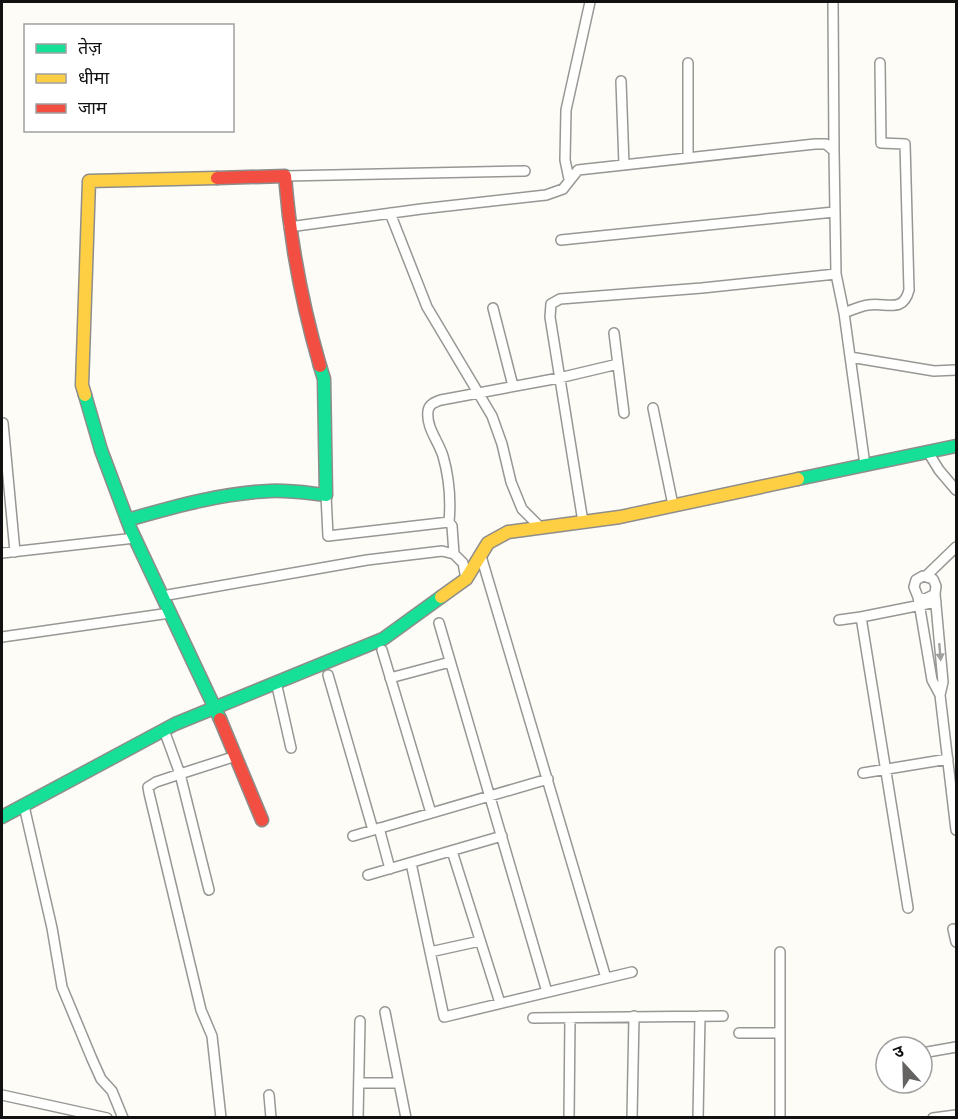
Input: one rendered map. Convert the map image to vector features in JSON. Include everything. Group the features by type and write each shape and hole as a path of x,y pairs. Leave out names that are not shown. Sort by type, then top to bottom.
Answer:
{"street":[{"path":"569,179 566,160 566,110 590,2"},
{"path":"833,2 836,274 844,313 865,465"},
{"path":"688,63 688,158"},
{"path":"844,313 867,305 902,304 907,299 909,290 905,144 880,143 880,63"},
{"path":"621,81 624,165"},
{"path":"289,227 546,195 563,189 578,170 815,144 826,144 834,151"},
{"path":"262,820 215,708 127,520 101,450 82,385 90,181 525,171"},
{"path":"285,176 289,227 307,322 324,379 328,536 449,522"},
{"path":"561,240 834,212"},
{"path":"390,213 427,307 492,416 502,444 511,482 522,509 540,527"},
{"path":"583,522 550,317 551,304 560,299 702,288 836,274"},
{"path":"493,308 513,386"},
{"path":"614,333 624,413"},
{"path":"850,357 934,371 957,370"},
{"path":"454,554 452,526 449,522 448,482 443,456 430,431 428,409 432,403 618,364"},
{"path":"653,408 673,506"},
{"path":"3,423 15,552"},
{"path":"2,818 164,730 383,639 466,579 488,543 508,532 673,506 957,446"},
{"path":"928,452 939,470 957,490"},
{"path":"127,520 185,504 234,495 287,491 326,495"},
{"path":"2,553 135,538"},
{"path":"940,695 932,680 914,584 919,578 926,576 957,546"},
{"path":"162,596 408,554 442,551 454,554 463,563 466,579"},
{"path":"482,556 606,978"},
{"path":"926,576 935,582 943,682 940,695 957,830"},
{"path":"839,620 935,598"},
{"path":"2,637 171,614"},
{"path":"861,616 908,908"},
{"path":"439,623 547,992"},
{"path":"382,650 431,813"},
{"path":"390,678 450,662"},
{"path":"328,675 390,869"},
{"path":"276,682 291,748"},
{"path":"164,730 180,774 209,890"},
{"path":"220,1118 212,1036 201,1010 148,787 156,782 236,756"},
{"path":"863,773 948,759"},
{"path":"353,836 548,779"},
{"path":"24,806 52,927 62,987 101,1079 112,1091 123,1118"},
{"path":"368,875 502,836"},
{"path":"452,850 500,1003"},
{"path":"411,863 444,1017 632,972"},
{"path":"953,929 957,942"},
{"path":"430,952 480,941"},
{"path":"780,952 780,1118"},
{"path":"385,1012 406,1118"},
{"path":"632,1118 634,1016"},
{"path":"698,1118 700,1016"},
{"path":"534,1018 723,1016"},
{"path":"569,1118 570,1018"},
{"path":"358,1118 360,1021"},
{"path":"739,1033 780,1034"},
{"path":"934,1051 957,1047"},
{"path":"359,1083 398,1083"},
{"path":"2,1095 107,1118"},
{"path":"269,1095 271,1118"},
{"path":"933,1118 957,1115"}],"traffic: fast":[{"path":"127,520 215,498 252,492 277,491 326,495 324,379 320,366"},
{"path":"85,395 101,450 131,530 220,719"},
{"path":"798,479 956,446"},
{"path":"2,817 175,724 383,639 441,597"}],"traffic: slow":[{"path":"85,395 82,385 89,181 217,178"},
{"path":"441,597 466,579 488,543 508,532 620,517 798,479"}],"traffic: jam":[{"path":"217,178 285,176 298,272 320,366"},
{"path":"220,719 262,820"}]}
